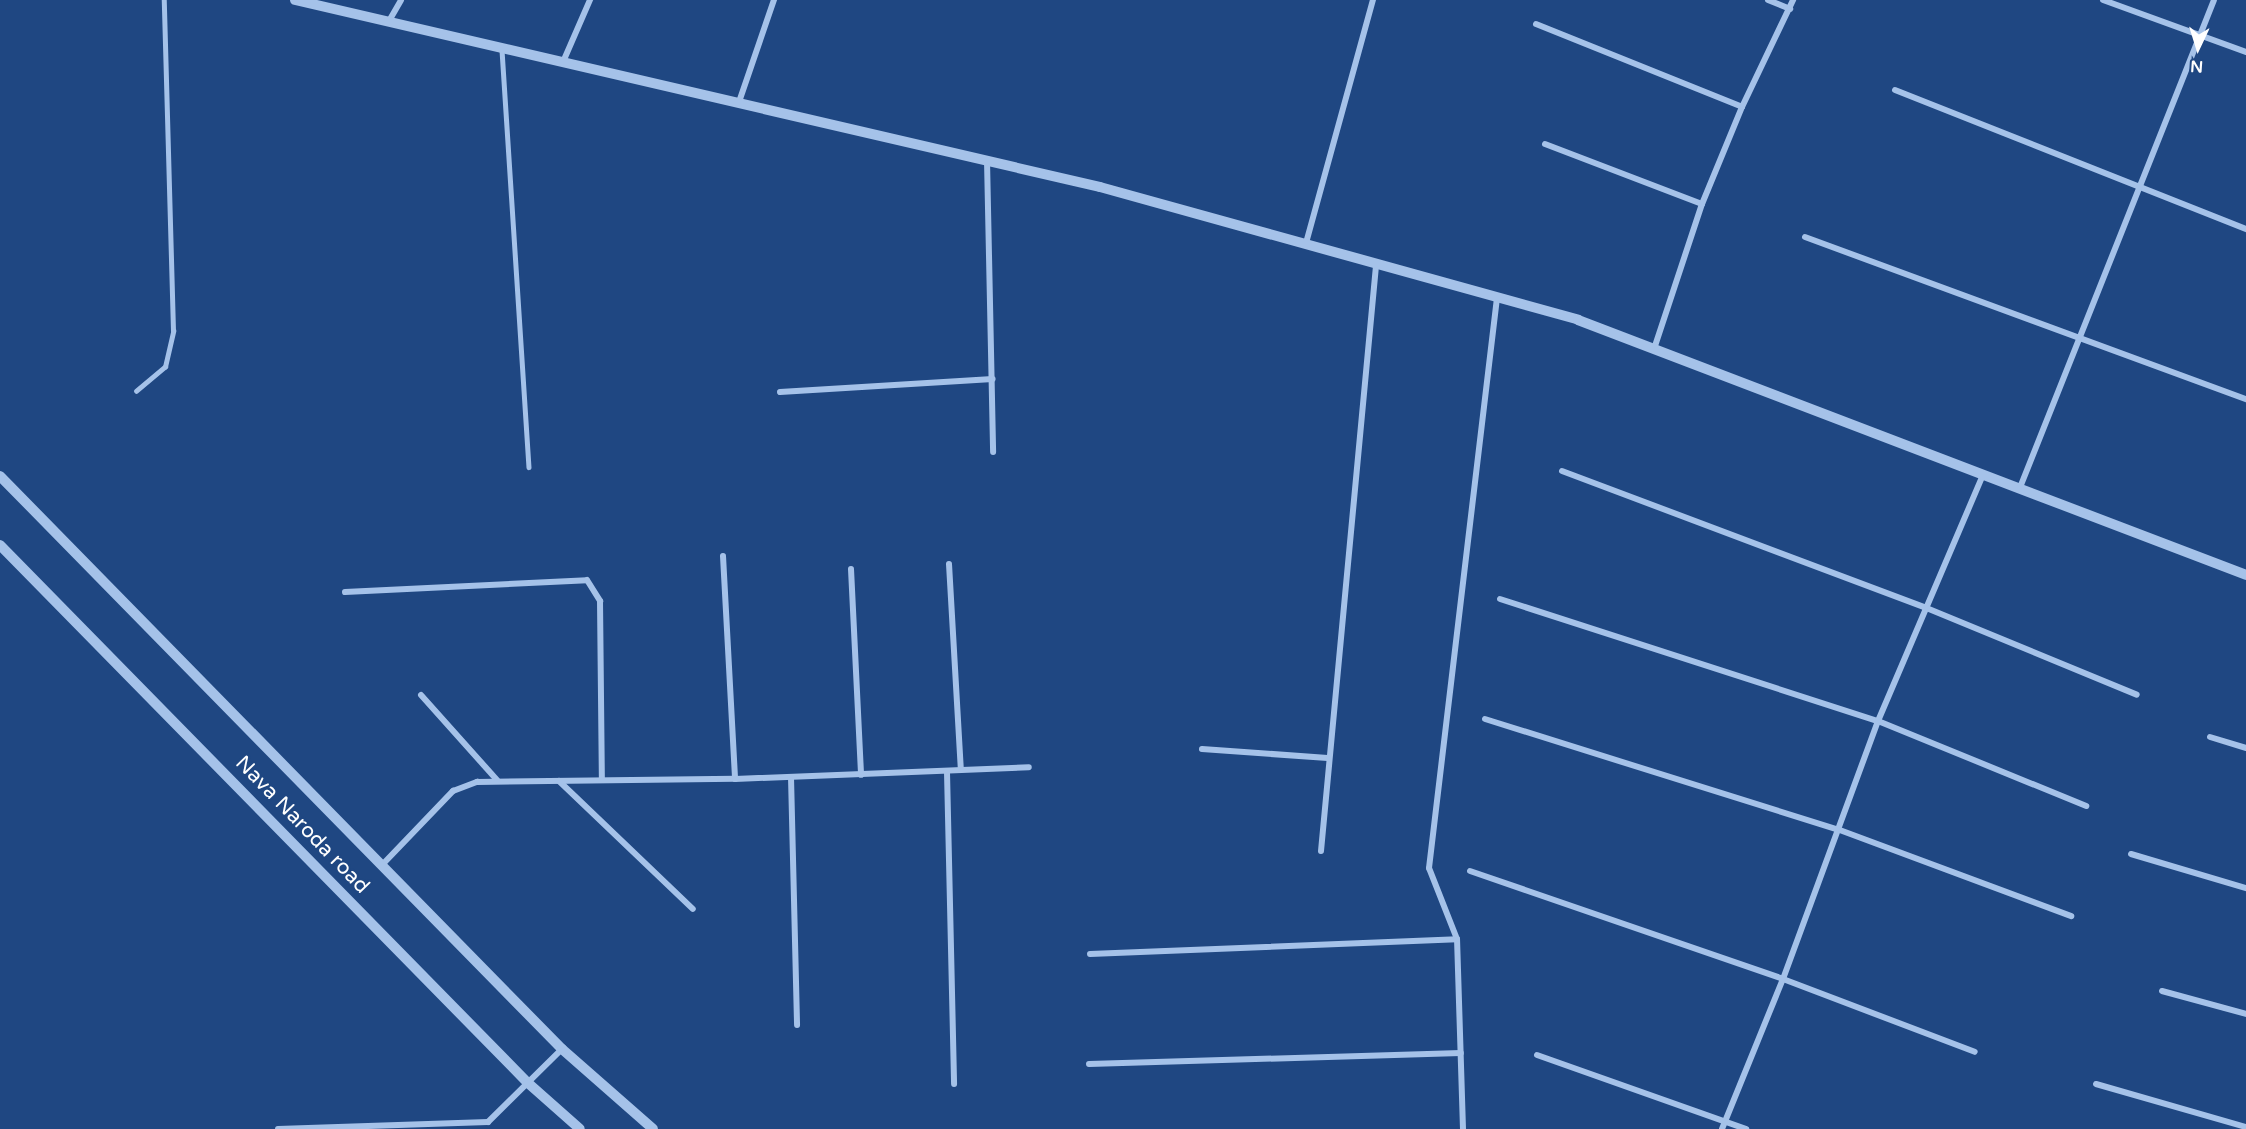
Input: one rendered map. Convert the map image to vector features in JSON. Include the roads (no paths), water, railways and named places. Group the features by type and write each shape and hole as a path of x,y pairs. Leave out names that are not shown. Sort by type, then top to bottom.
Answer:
{"street":[{"path":"295,0 987,160 1306,243 1376,266 1578,320 2246,575"},
{"path":"389,21 401,0"},
{"path":"563,62 590,0"},
{"path":"739,102 774,0"},
{"path":"1306,243 1372,0"},
{"path":"1768,0 1790,9"},
{"path":"1654,350 1702,204 1742,106 1793,0"},
{"path":"2103,0 2202,33 2246,52"},
{"path":"2019,490 2142,187 2214,0"},
{"path":"1536,24 1742,106"},
{"path":"1894,90 2246,229"},
{"path":"1545,144 1702,204"},
{"path":"987,160 993,452"},
{"path":"1805,237 2246,399"},
{"path":"1321,851 1376,266"},
{"path":"1463,1129 1457,939 1429,868 1487,350 1497,298"},
{"path":"780,393 993,379"},
{"path":"1562,471 1924,607 2137,694"},
{"path":"1722,1129 1783,979 1878,721 1924,607 1983,475"},
{"path":"0,476 562,1049 652,1129"},
{"name":"Nava Naroda road","path":"0,545 528,1083 580,1129"},
{"path":"723,555 735,779"},
{"path":"949,564 961,770"},
{"path":"851,569 861,775"},
{"path":"345,592 587,580 600,602 602,780"},
{"path":"1500,598 1878,721 2086,806"},
{"path":"421,695 497,780"},
{"path":"1485,719 1837,829 2071,916"},
{"path":"2210,737 2246,748"},
{"path":"1202,749 1328,758"},
{"path":"382,865 453,790 464,785 497,780 735,779 1029,767"},
{"path":"947,772 954,1084"},
{"path":"791,777 797,1025"},
{"path":"559,781 693,909"},
{"path":"2131,854 2246,888"},
{"path":"1470,871 1783,979 1975,1052"},
{"path":"1090,954 1457,939"},
{"path":"2162,991 2246,1014"},
{"path":"278,1129 488,1125 562,1049"},
{"path":"1089,1064 1461,1053"},
{"path":"1537,1055 1746,1129"},
{"path":"2096,1084 2246,1127"}],"lane":[{"path":"136,391 165,368 173,331 164,0"},
{"path":"502,47 529,467"}]}
